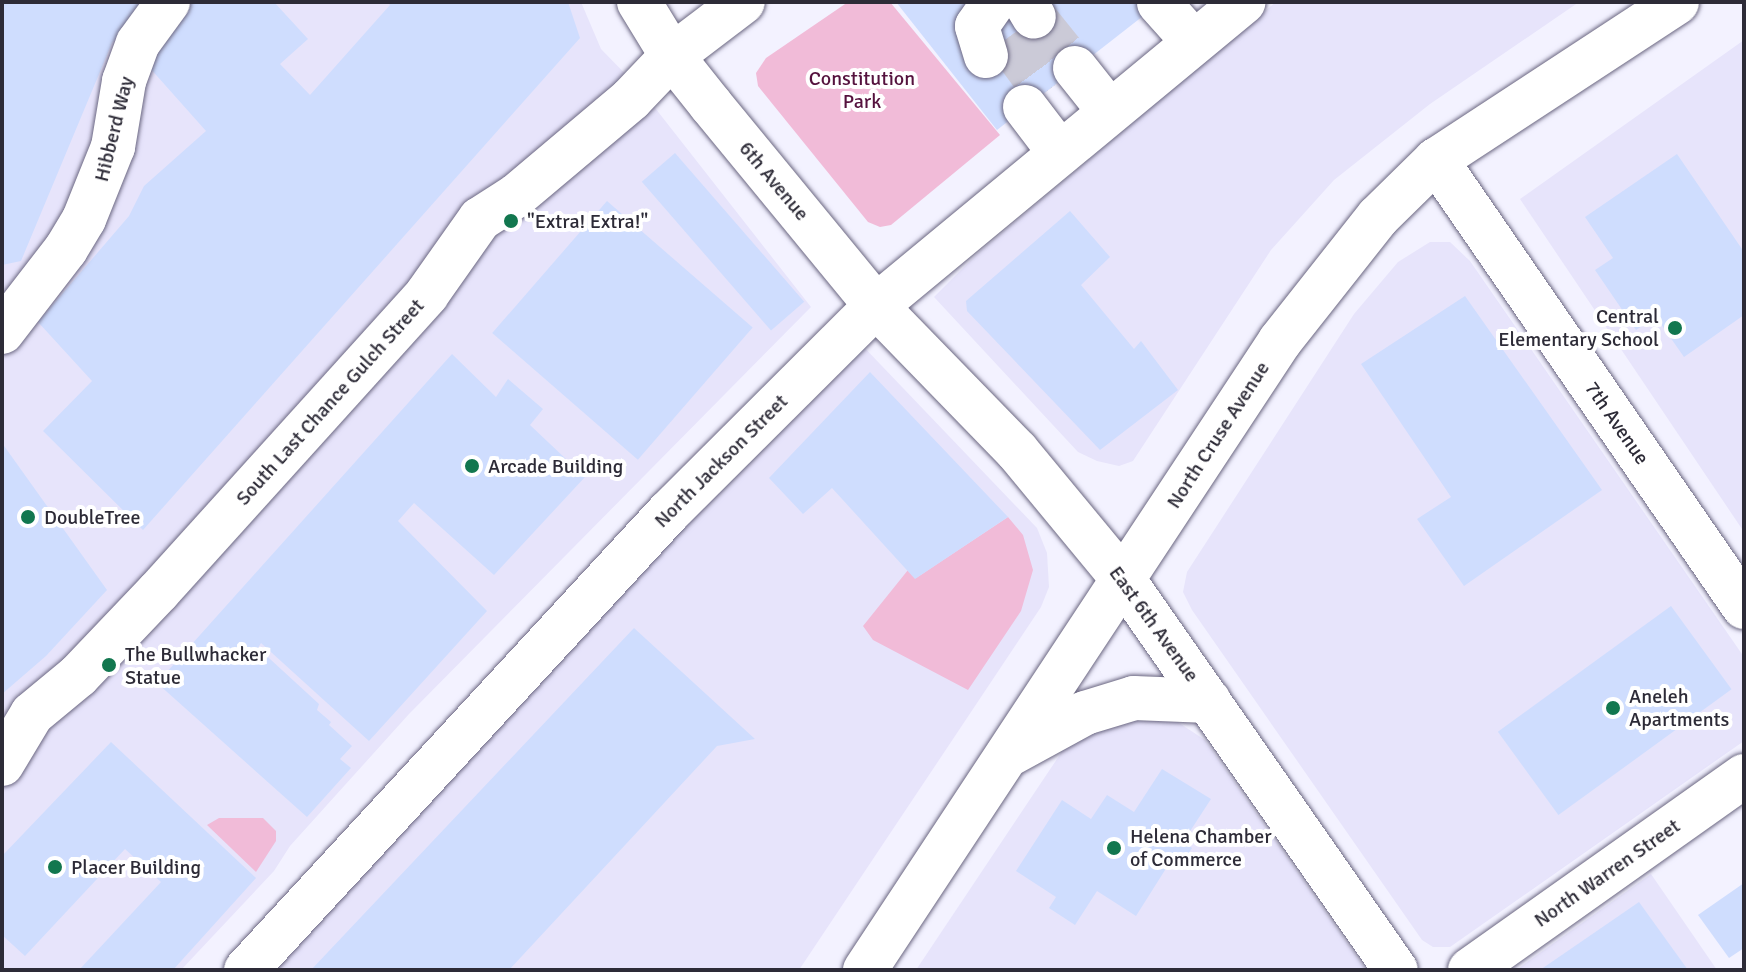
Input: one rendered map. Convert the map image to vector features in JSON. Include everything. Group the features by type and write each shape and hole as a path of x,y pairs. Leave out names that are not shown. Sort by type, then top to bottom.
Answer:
{"street":[{"name":"Hibberd Way","path":"2,332 66,249 84,219 113,147 124,81 138,43 168,2"},
{"name":"6th Avenue","path":"639,2 672,56 876,306"},
{"name":"South Last Chance Gulch Street","path":"2,764 32,714 78,676 179,569 427,294 480,219 516,196 631,99 672,56 743,2"},
{"name":"North Jackson Street","path":"246,970 669,512 876,306 1243,2"},
{"name":"North Cruse Avenue","path":"865,970 1280,341 1378,217 1436,160 1677,2"},
{"path":"1159,3 1194,42"},
{"path":"1084,134 1049,89 1084,134"},
{"name":"7th Avenue","path":"1436,160 1744,607"},
{"name":"East 6th Avenue","path":"876,306 1017,451 1123,579 1396,970"},
{"path":"1006,756 1085,713 1134,698 1209,701"},
{"name":"North Warren Street","path":"1470,970 1744,776"}],"shaded area":[{"path":"2,2 581,2 601,49 641,90 811,307 409,714 290,846 274,871 181,970 2,970"},
{"path":"1276,2 1579,2 1430,104 1334,180 1271,250 1133,461 1119,466 1097,461 1078,452 934,297 978,253"},
{"name":"Central Elementary School","path":"1744,40 1744,532 1520,199"},
{"path":"1430,242 1450,242 1470,261 1744,657 1744,741 1450,947 1433,947 1422,940 1192,610 1183,592 1187,572 1354,314 1398,262"},
{"path":"859,342 1037,528 1047,553 1049,587 1041,607 799,970 260,970"},
{"path":"1104,716 1176,721 1205,740 1366,970 916,970 1065,747"},
{"path":"1651,874 1717,970 1516,970"}],"green space":[{"name":"Constitution Park","path":"848,2 890,2 1000,135 891,225 880,227 868,222 758,86 756,73 766,58"},
{"path":"1008,517 1023,535 1033,570 1021,611 968,690 873,640 863,626 908,570 916,578"},
{"path":"219,818 263,818 276,831 276,841 256,872 207,825"}],"building":[{"path":"2,2 146,2 112,43 21,261 2,265"},
{"path":"191,2 274,2 308,39 280,64 310,95 390,5 387,2 568,2 580,38 143,530 43,431 92,381 38,322 129,216 144,186 206,131 141,58"},
{"path":"896,2 1161,2 997,130"},
{"path":"675,153 804,302 771,331 642,182"},
{"path":"1677,154 1744,252 1744,315 1684,357 1656,317 1636,330 1595,270 1613,258 1585,217"},
{"path":"607,201 753,328 638,460 492,333"},
{"path":"1070,211 1110,257 1081,285 1134,349 1141,341 1178,390 1100,450 967,311 966,301"},
{"path":"1465,296 1602,490 1464,586 1417,519 1451,497 1361,364"},
{"path":"452,354 496,397 508,379 543,409 530,425 585,477 494,575 414,503 398,521 487,611 369,741 261,643 258,648 319,704 317,710 352,746 340,759 351,768 307,817 157,683"},
{"path":"870,372 1008,517 915,579 832,488 803,514 769,478"},
{"name":"DoubleTree","path":"2,443 107,590 46,656 2,694"},
{"name":"Aneleh Apartments","path":"1671,606 1732,689 1558,815 1498,732"},
{"path":"634,628 755,739 717,746 509,970 311,970"},
{"name":"Placer Building","path":"111,742 256,878 173,970 79,970 161,882 125,849 25,956 2,935 2,856"},
{"path":"1162,769 1211,799 1183,842 1192,848 1181,865 1172,859 1136,916 1097,891 1075,925 1049,908 1056,897 1016,871 1062,800 1091,819 1107,795 1134,812"},
{"path":"1744,883 1744,948 1729,958 1698,915"},
{"path":"1639,902 1688,970 1540,970"}],"tunnel":[{"path":"1034,17 1075,68"},
{"path":"1006,39 1045,92"}],"place":[{"name":"\"Extra! Extra!\"","path":"511,221"},
{"name":"Central Elementary School","path":"1675,328"},
{"name":"Arcade Building","path":"472,466"},
{"name":"DoubleTree","path":"28,517"},
{"name":"The Bullwhacker Statue","path":"109,665"},
{"name":"Aneleh Apartments","path":"1613,708"},
{"name":"Helena Chamber of Commerce","path":"1114,848"},
{"name":"Placer Building","path":"55,867"}]}
